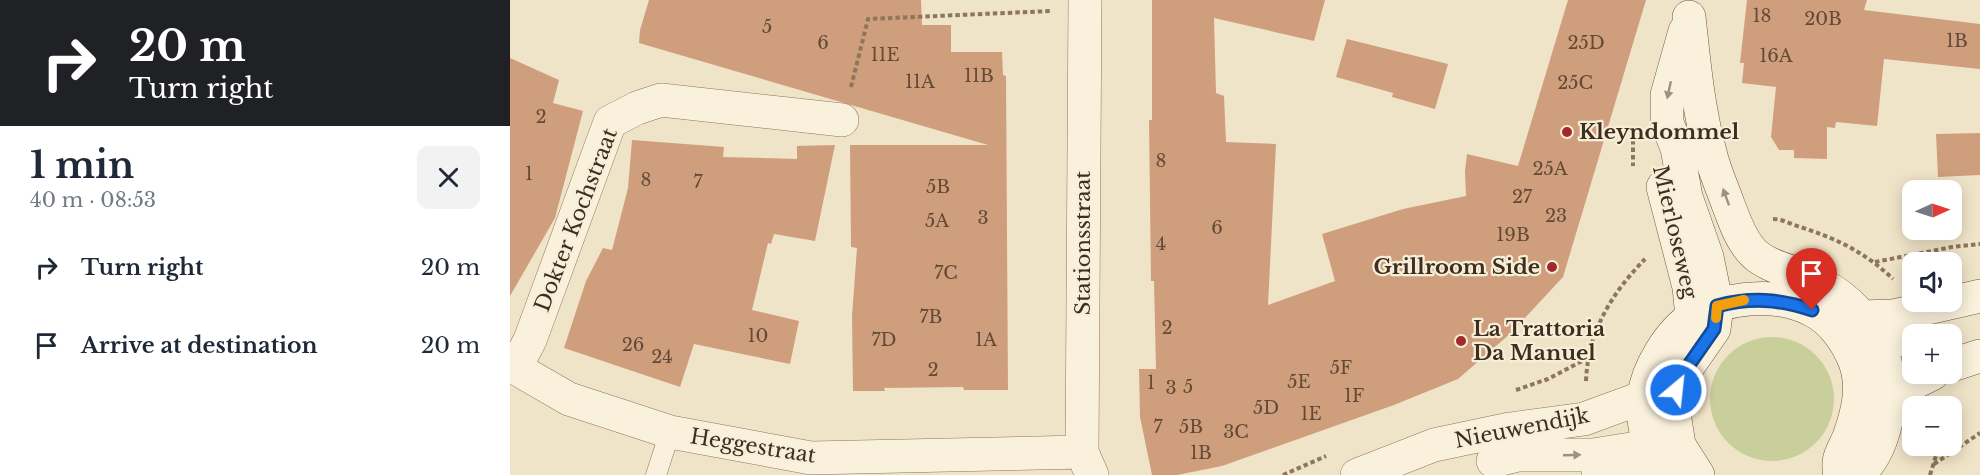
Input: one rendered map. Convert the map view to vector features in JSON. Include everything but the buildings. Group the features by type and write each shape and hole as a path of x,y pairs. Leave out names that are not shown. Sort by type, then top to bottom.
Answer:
{"street":[{"name":"Stationsstraat","path":"1085,5 1087,463"},
{"name":"Mierloseweg","path":"1663,460 1674,413 1676,390 1684,372 1714,329 1689,287 1660,175 1657,151 1667,123 1666,95 1691,8"},
{"path":"1691,8 1698,89 1710,153 1735,222 1750,250 1772,264 1819,282 1850,303 1862,336 1887,364 1888,417 1873,456 1855,474 1837,464 1840,453 1848,440 1859,403 1860,386 1855,363 1862,336 1893,316 1980,296"},
{"name":"Dokter Kochstraat","path":"513,366 530,340 610,122 637,108 661,100 842,120"},
{"path":"1663,460 1644,422 1644,397 1650,372 1671,338 1705,312 1752,299 1774,300 1812,310 1830,323 1862,336 1902,335"},
{"path":"1955,324 1980,317"},
{"path":"1962,362 1980,356"},
{"name":"Heggestraat","path":"513,366 569,399 670,432 811,458 1087,463"},
{"path":"1889,395 1912,384"},
{"name":"Nieuwendijk","path":"1357,475 1434,445 1510,429 1584,419 1644,397"},
{"name":"Nieuwendijk","path":"1434,445 1493,461 1520,474 1538,475"},
{"name":"Nieuwendijk","path":"1493,461 1518,455 1593,455 1663,460"},
{"path":"1598,475 1663,460 1698,475"}],"lane":[{"path":"656,475 670,432"}],"path":[{"path":"842,120 868,19 1085,5"},
{"path":"1875,262 1980,244"},
{"path":"1935,464 1980,433"},
{"path":"1930,475 1937,456"}],"green space":[{"path":"1772,337 1796,341 1816,355 1830,375 1834,399 1830,423 1816,443 1796,457 1772,461 1748,457 1728,443 1714,423 1710,399 1714,375 1728,355 1748,341"}],"slow traffic":[{"path":"1716,318 1717,306 1744,300"}],"place":[{"name":"Kleyndommel","path":"1567,132"},
{"name":"Grillroom Side","path":"1552,267"},
{"name":"La Trattoria Da Manuel","path":"1461,341"}],"route":[{"path":"1676,390 1684,372 1706,344 1714,329 1717,306 1752,299 1774,300 1812,310"}]}
